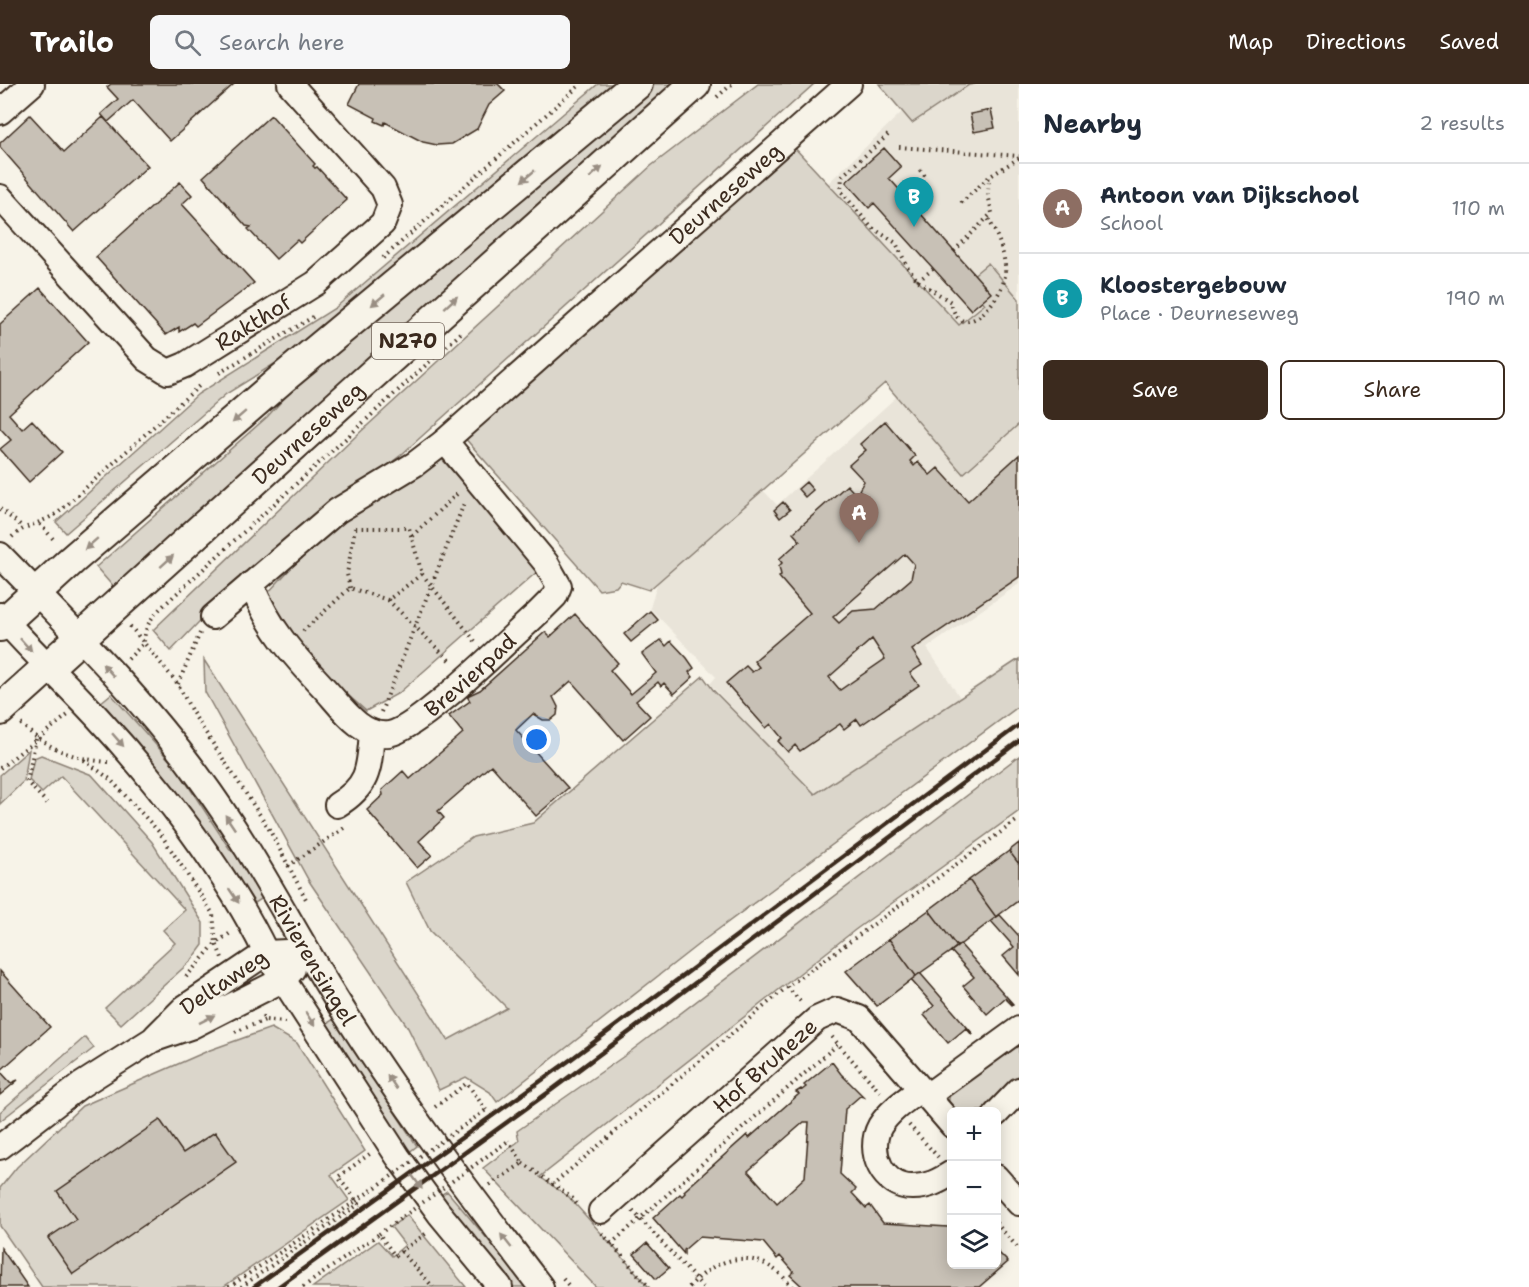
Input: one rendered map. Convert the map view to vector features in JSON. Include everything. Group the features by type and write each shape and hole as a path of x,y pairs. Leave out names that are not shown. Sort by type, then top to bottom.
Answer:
{"main road":[{"name":"N270","path":"2,621 283,378 637,84"},
{"name":"Deurneseweg","path":"1,709 705,92"}],"street":[{"name":"Rakthof","path":"0,197 147,359 168,372 185,366 316,282 383,223 390,205 383,188 290,84"},
{"name":"Deurneseweg","path":"213,616 337,511 415,464 445,441 849,84"},
{"name":"Brevierpad","path":"372,732 389,734 419,719 555,597 559,586 546,563 445,441"},
{"name":"Rivierensingel","path":"0,555 80,638 160,727 200,777 262,871 306,951 426,1133 548,1279"},
{"path":"251,584 264,616 286,646 356,723 372,732 369,772 341,816"},
{"name":"Rivierensingel","path":"2,621 99,719 138,764 207,855 250,920 266,953 398,1157 439,1213 500,1287"},
{"name":"Deltaweg","path":"152,1040 183,1008 266,953 306,951"},
{"name":"Deltaweg","path":"0,1147 81,1085 152,1040 190,1027 284,980 306,951"},
{"name":"Hof Bruheze","path":"601,1211 817,1019 837,1010 859,1018 947,1120"},
{"path":"947,1169 932,1185 910,1187 891,1178 876,1164 874,1145 880,1127 895,1108 924,1093 1019,1029"},
{"path":"1001,1109 1019,1090"},
{"path":"1001,1183 1019,1203"}],"path":[{"path":"705,92 732,84"},
{"path":"888,135 842,176 841,191 871,227 896,243 908,268 918,281 951,302 953,313 959,318 971,321 982,316 991,308 1005,278 999,239 988,218"},
{"path":"899,147 1019,157"},
{"path":"961,203 990,177 1019,157"},
{"path":"920,170 925,176"},
{"path":"954,251 992,213 988,194 990,177"},
{"path":"911,203 917,197"},
{"path":"918,281 933,269"},
{"name":"Deurneseweg","path":"144,643 144,631 149,621 176,594 469,325"},
{"path":"412,536 475,477"},
{"path":"372,732 475,477"},
{"path":"0,509 23,527"},
{"path":"337,511 356,528 409,528 422,573 488,658"},
{"path":"40,525 72,560"},
{"path":"350,588 347,574 356,528"},
{"path":"388,600 422,573"},
{"path":"350,588 388,600 467,677"},
{"path":"286,646 350,588"},
{"name":"Rivierensingel","path":"115,608 178,684 192,712 231,768 312,910"},
{"path":"178,684 197,637 213,616"},
{"path":"1,709 36,738 84,760"},
{"path":"0,768 36,738"},
{"path":"36,738 27,782 47,803"},
{"path":"288,866 341,816"},
{"path":"552,1185 787,987 1019,819"},
{"path":"787,987 947,1167"},
{"path":"611,1244 838,1044"},
{"path":"229,1287 486,1110 467,1083 429,1111"},
{"path":"442,1128 454,1145"},
{"path":"303,1287 508,1141 522,1163 486,1188"},
{"path":"241,1287 359,1204 338,1177 377,1149"},
{"path":"467,1162 473,1171"},
{"path":"618,1195 703,1287"},
{"path":"379,1234 395,1256 433,1228"},
{"path":"1001,1229 1019,1249"},
{"path":"401,1251 433,1287"},
{"path":"689,1287 696,1279 725,1260 744,1258 761,1261 792,1287"},
{"path":"548,1279 570,1287"}],"shaded area":[{"path":"598,84 615,84 305,345 226,394 66,533 56,522 198,394 335,308"},
{"path":"653,84 676,84 116,590 96,567 267,417 300,381"},
{"path":"758,84 814,84 401,455 365,483 319,510 248,571 171,651 153,630 356,436 651,166"},
{"path":"879,84 975,84 969,85 912,123"},
{"path":"931,84 1019,84 1019,584 927,648 963,702 816,800 710,684 716,677 650,608 658,581 761,488 777,505 957,342 822,189"},
{"path":"792,145 959,325 985,304 966,281 988,263 1019,299 1019,424 963,474 885,383 649,590 621,581 616,587 599,590 463,436"},
{"path":"441,458 539,570 399,693 366,711 252,610 330,526"},
{"path":"1019,659 1019,706 704,940 497,1102 490,1092 466,1077 439,1090 407,1026 309,881 205,692 204,660 448,1040 507,1008 430,931 406,882 473,837 533,823 703,676 714,691 815,794"},
{"path":"111,694 178,770 229,848 258,877 266,896 255,903 217,850 100,703"},
{"path":"29,750 24,781 0,804 0,775"},
{"path":"41,755 92,775 152,842 203,923 203,945 192,960 121,1024 105,1008 175,943 163,930 185,910 61,776 42,793 29,780 34,758"},
{"path":"1019,756 1019,811 855,930 540,1177 569,1197 649,1287 596,1287 483,1168 519,1141 517,1131 627,1054"},
{"path":"334,1019 417,1146 408,1153 326,1024"},
{"path":"271,1028 297,1043 365,1151 331,1175 349,1200 223,1287 42,1287 0,1226 0,1188 17,1167 82,1106 210,1050"},
{"path":"85,1037 94,1048 0,1121 0,1112"},
{"path":"1019,1041 1019,1075 988,1107 948,1107 950,1091"},
{"path":"447,1191 528,1287 513,1287 439,1196"},
{"path":"407,1215 466,1287 313,1287 378,1241 392,1256 405,1245 391,1227"}],"building":[{"path":"111,84 234,84 170,141 133,100 108,122 101,114 118,99 107,87"},
{"path":"359,84 498,84 505,91 489,105 477,129 452,144 437,145 423,142 385,122 384,125 375,121 376,118 349,104"},
{"path":"991,110 995,128 974,132 970,114"},
{"path":"30,115 64,152 103,117 148,166 74,232 0,147 0,143"},
{"path":"271,115 315,164 313,166 317,167 347,200 300,243 297,240 276,259 248,229 251,227 246,226 203,177"},
{"path":"884,148 901,167 889,178 991,293 971,310 874,203 869,208 846,182"},
{"path":"180,182 192,195 182,204 254,283 196,326 193,323 179,332 179,327 166,335 96,257"},
{"path":"40,288 88,342 9,414 22,429 32,420 62,452 29,482 0,449 11,440 0,428 0,324"},
{"path":"885,421 915,456 910,461 914,466 918,462 930,475 938,468 968,501 1019,455 1019,577 912,650 922,665 910,673 919,685 861,725 857,719 844,729 840,724 800,751 795,745 788,752 778,741 782,738 771,724 766,728 726,683 746,666 752,672 759,667 754,661 810,613 779,577 781,575 779,566 782,563 779,559 800,541 793,533 847,485 859,498 863,494 859,490 864,481 849,465 866,450 860,444","holes":["905,554 914,564 911,579 876,609 853,611 839,623 833,617","872,639 885,659 840,690 829,677"]},
{"path":"806,482 813,490 805,497 798,489"},
{"path":"783,502 790,510 780,518 774,510"},
{"path":"650,611 658,620 631,642 624,634"},
{"path":"575,614 618,663 610,670 631,694 656,673 642,654 661,640 666,646 671,641 687,658 694,668 689,672 693,677 674,694 664,683 661,686 658,682 636,701 650,716 623,740 571,681 553,697 558,707 557,715 551,720 543,720 533,714 516,730 568,788 536,816 491,765 438,811 444,818 419,841 432,855 417,868 367,810 383,795 382,790 403,771 410,779 463,733 449,716 470,701 467,696 480,690 545,632 550,637"},
{"path":"1019,843 1019,864 1009,851"},
{"path":"1009,851 1019,864 1019,900 996,917 969,880"},
{"path":"969,880 996,917 957,947 929,910"},
{"path":"929,910 957,947 916,976 889,939"},
{"path":"1000,915 1019,936 1019,975 1003,956 1014,947 991,921"},
{"path":"889,939 916,976 877,1006 846,971"},
{"path":"960,944 1012,1005 1005,998 987,1014 963,986 974,977 951,951"},
{"path":"0,971 50,1027 0,1071"},
{"path":"920,973 972,1035 966,1028 948,1043 924,1015 934,1006 911,980"},
{"path":"832,1062 864,1097 860,1096 845,1109 840,1174 856,1189 852,1193 866,1208 870,1205 883,1223 947,1227 947,1269 1000,1269 979,1287 803,1287 790,1275 794,1272 780,1256 777,1259 763,1242 699,1237 684,1250 684,1254 653,1218 680,1194 682,1196 684,1191 747,1135 749,1138 799,1094 796,1092 806,1087 804,1085","holes":["804,1122 809,1122 805,1177 777,1203 748,1171"]},
{"path":"0,1071 11,1083 18,1080 0,1095"},
{"path":"160,1120 183,1153 215,1132 236,1162 73,1274 48,1238 76,1219 57,1191"},
{"path":"647,1243 669,1268 656,1279 634,1254"},
{"path":"1,1248 28,1287 0,1287"},
{"path":"1001,1255 1008,1262 1001,1268"}],"railway":[{"path":"254,1287 570,1060 1019,725"},
{"path":"278,1287 553,1089 1019,741"}],"place":[{"name":"Kloostergebouw","path":"914,227"},
{"name":"Antoon van Dijkschool","path":"859,543"}]}
